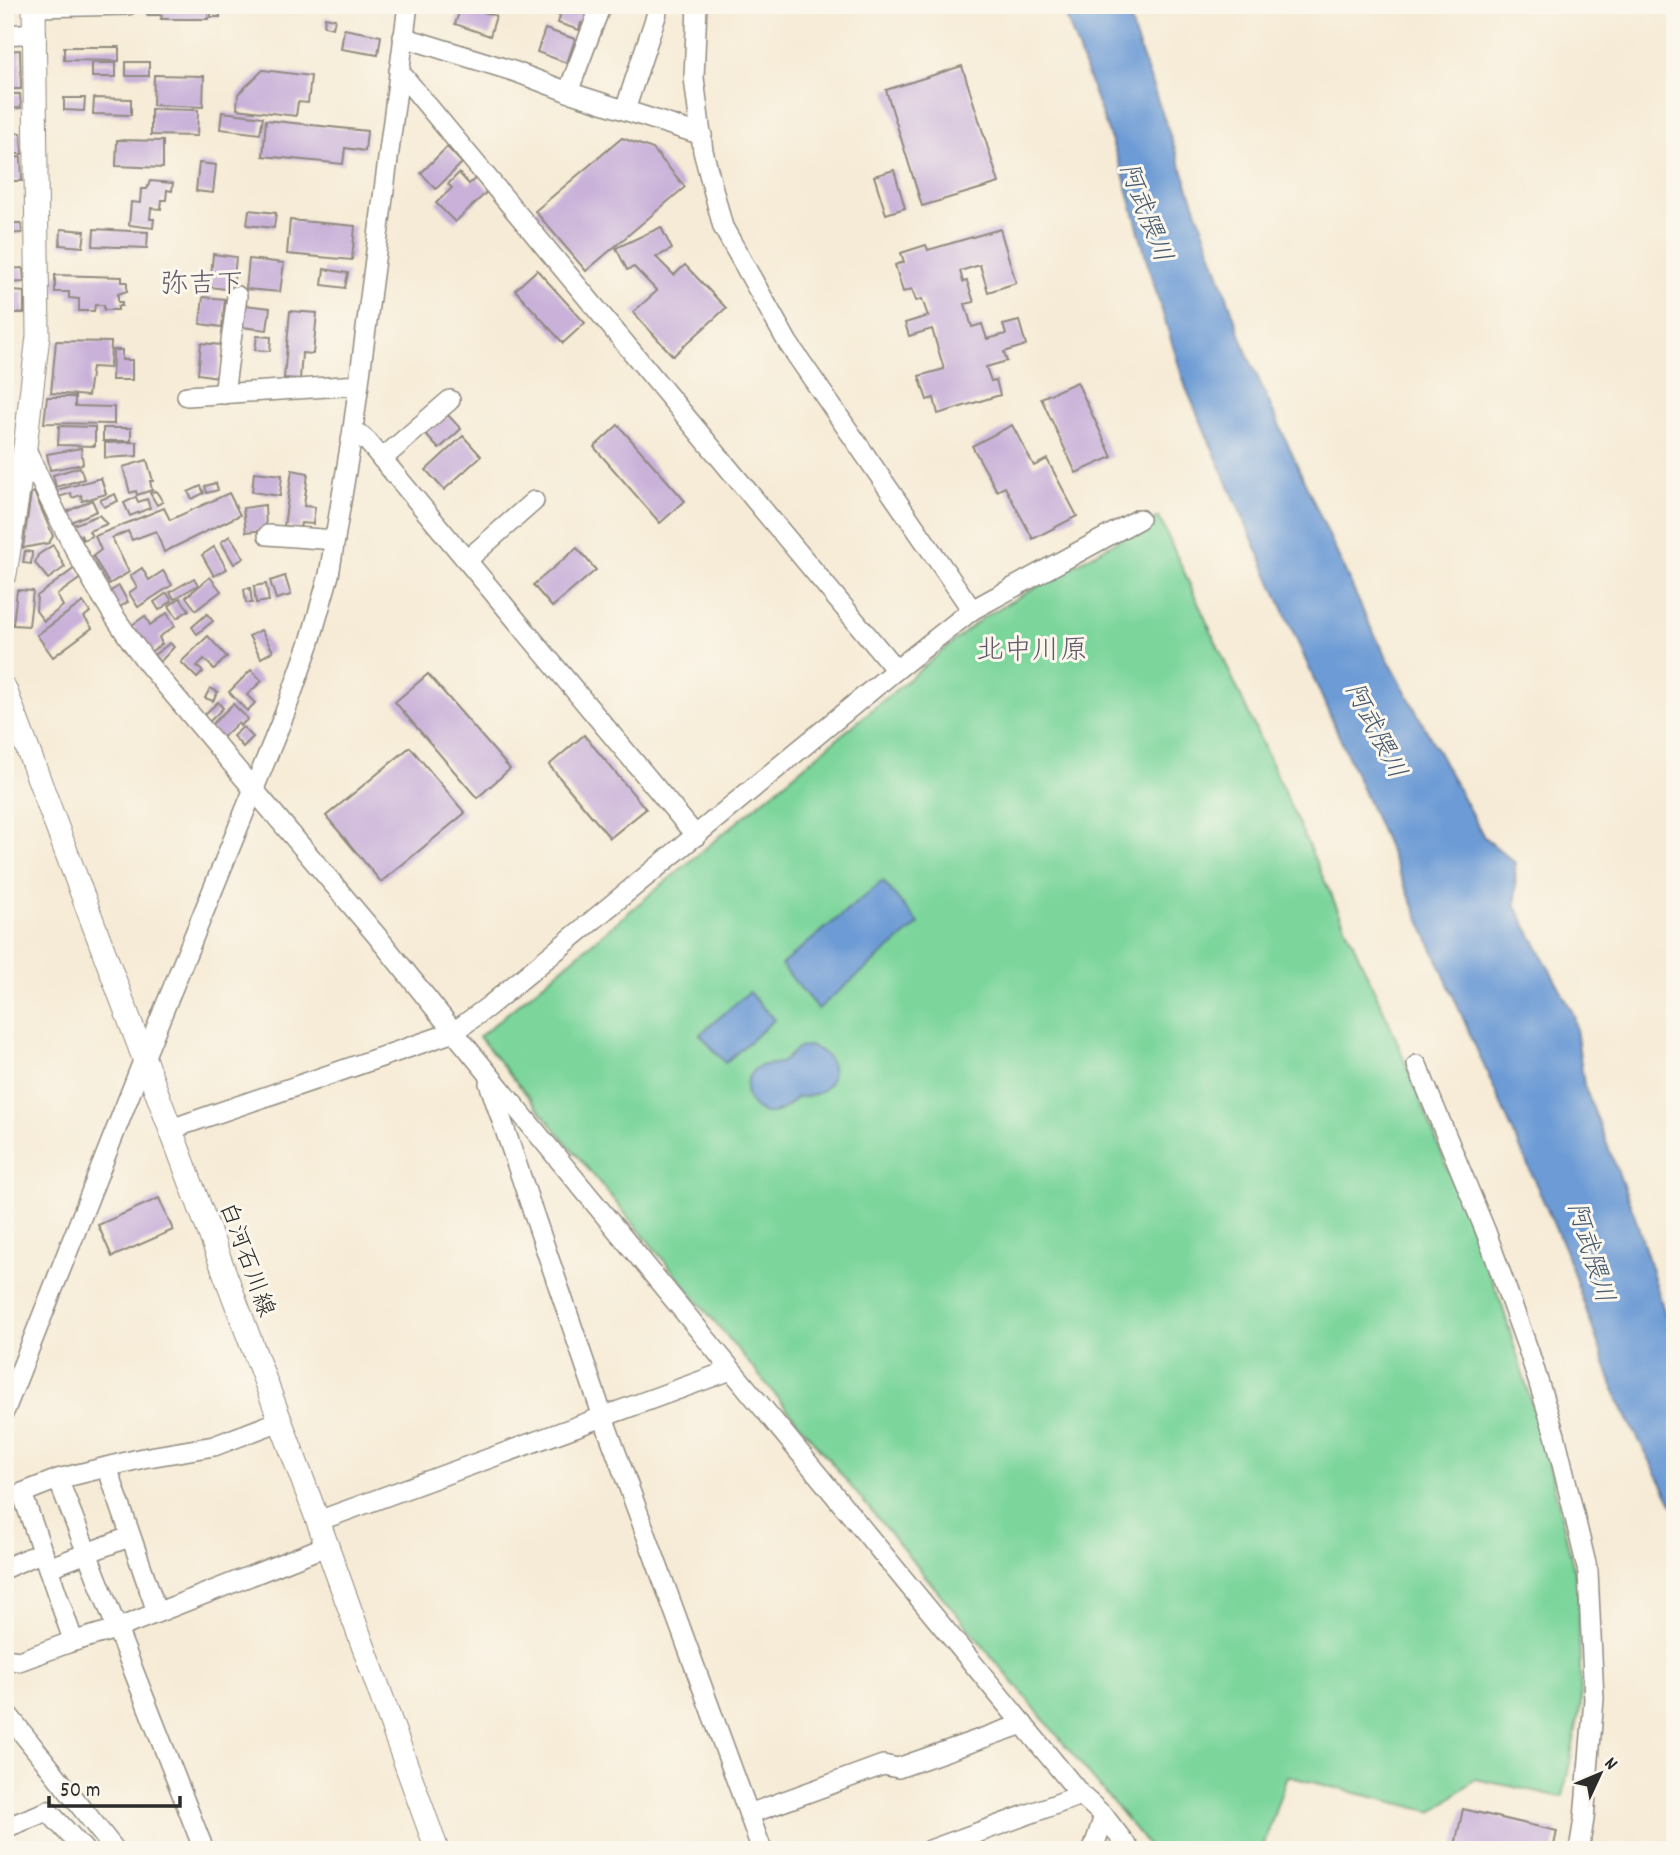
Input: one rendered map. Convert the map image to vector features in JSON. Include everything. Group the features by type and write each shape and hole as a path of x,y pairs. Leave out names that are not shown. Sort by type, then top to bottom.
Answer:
{"main road":[{"path":"5,574 9,531 25,447 38,336 34,6"},
{"name":"白河石川線","path":"6,694 145,1056 437,1850"}],"street":[{"path":"34,6 128,5"},
{"path":"5,1410 145,1056 254,791 310,642 330,575 353,429 408,5"},
{"path":"568,92 601,5"},
{"path":"696,5 694,78 703,151 723,227 781,331 972,610"},
{"path":"625,110 657,13"},
{"path":"5,35 36,33"},
{"path":"403,37 702,135"},
{"path":"400,71 896,670"},
{"path":"224,394 237,296"},
{"path":"187,396 359,384"},
{"path":"382,459 450,400"},
{"path":"353,429 368,442 696,836"},
{"path":"25,447 62,527 131,642 377,936 1081,1795 1104,1816 1130,1850"},
{"path":"467,561 534,501"},
{"path":"171,1129 454,1032 972,610 1139,519"},
{"path":"268,535 335,540"},
{"path":"1417,1065 1486,1231 1529,1352 1555,1435 1588,1572 1594,1699 1584,1819 1578,1850"},
{"path":"484,1069 603,1417 762,1850"},
{"path":"318,1521 731,1370"},
{"path":"78,1640 72,1637 22,1493 58,1479 143,1458 214,1446 280,1421"},
{"path":"107,1467 157,1612"},
{"path":"58,1479 204,1850"},
{"path":"5,1568 88,1552 130,1537"},
{"path":"5,1659 19,1661 116,1629 326,1546"},
{"path":"5,1711 115,1850"},
{"path":"749,1814 883,1765 898,1768 1023,1724"},
{"path":"930,1850 1081,1795"},
{"path":"5,1828 48,1811 85,1850"},
{"path":"1093,1850 1104,1816"}],"green space":[{"path":"1159,517 1392,1029 1502,1305 1547,1455 1578,1587 1581,1704 1563,1797 1475,1779 1433,1812 1287,1776 1262,1850 1152,1850 479,1037 982,618"}],"water":[{"name":"阿武隈川","path":"1062,5 1127,5 1135,36 1248,356 1368,622 1484,837 1515,863 1516,907 1574,1015 1584,1085 1635,1216 1665,1314 1675,1327 1675,1509 1618,1400 1565,1250 1186,388 1123,173"},
{"path":"883,881 919,924 818,1009 781,965"},
{"path":"749,992 774,1020 725,1063 700,1034"},
{"path":"809,1046 821,1051 828,1058 832,1076 828,1084 821,1091 811,1096 797,1097 783,1109 771,1113 761,1112 753,1106 746,1087 748,1077 755,1069 782,1062 796,1050"}],"building":[{"path":"147,5 208,5 208,19 161,19 162,15 147,15"},
{"path":"211,5 220,5 220,17 211,17"},
{"path":"462,5 496,16 490,36 455,24"},
{"path":"551,5 587,5 594,8 588,25 581,23 579,30 558,23 560,16 549,12"},
{"path":"325,17 335,19 333,28 324,26"},
{"path":"344,29 381,36 378,55 341,49"},
{"path":"545,29 575,39 567,63 537,52"},
{"path":"64,47 119,47 119,61 64,60"},
{"path":"20,50 21,89 8,89 7,51"},
{"path":"126,62 149,62 149,76 126,76"},
{"path":"92,63 116,63 116,77 92,77"},
{"path":"962,66 999,183 922,206 886,90"},
{"path":"263,70 311,76 308,103 298,102 296,116 237,109 238,94"},
{"path":"154,75 204,76 203,107 153,105"},
{"path":"5,94 20,94 21,108 5,109"},
{"path":"64,98 85,98 84,111 64,110"},
{"path":"94,98 131,99 131,115 93,114"},
{"path":"151,109 198,110 197,136 151,135"},
{"path":"222,112 263,117 260,134 220,129"},
{"path":"266,120 367,131 365,151 345,148 343,164 263,156"},
{"path":"5,133 21,133 22,154 5,154"},
{"path":"622,138 653,149 685,187 586,271 535,211"},
{"path":"117,140 163,141 163,168 116,166"},
{"path":"447,147 462,163 436,189 421,173"},
{"path":"21,157 22,181 5,181 5,158"},
{"path":"199,163 216,165 213,193 196,191"},
{"path":"894,170 905,208 886,214 874,176"},
{"path":"459,173 469,184 477,177 489,190 455,222 436,203 452,188 448,184"},
{"path":"150,181 173,183 172,191 167,190 161,209 151,208 153,228 129,225 131,202 140,203 141,189 147,189"},
{"path":"249,210 276,213 274,228 247,225"},
{"path":"290,220 355,226 352,260 287,254"},
{"path":"5,223 21,223 22,233 5,234"},
{"path":"661,227 672,249 656,257 674,275 685,265 726,308 673,356 633,312 657,291 634,267 627,270 616,248"},
{"path":"61,229 85,231 83,247 60,245"},
{"path":"94,229 148,232 147,248 93,246"},
{"path":"1000,229 1016,283 988,292 980,265 960,271 963,282 967,281 974,302 965,304 972,327 982,324 987,339 1006,334 1003,325 1019,321 1026,345 1004,352 1007,361 986,367 991,381 996,380 1000,395 938,414 934,398 927,400 919,376 944,369 932,329 909,336 905,323 928,316 922,299 916,301 912,289 903,292 895,265 904,262 901,253 926,245 928,250"},
{"path":"213,254 236,257 233,290 210,287"},
{"path":"249,259 284,263 280,292 246,289"},
{"path":"23,268 24,282 5,283 5,269"},
{"path":"324,269 348,273 345,288 322,285"},
{"path":"537,270 585,323 563,343 515,290"},
{"path":"55,275 122,277 122,282 127,282 127,291 118,294 118,302 122,302 122,306 118,306 118,310 104,310 104,305 95,305 94,311 79,311 79,299 69,298 69,292 55,292"},
{"path":"13,291 24,292 24,313 13,313"},
{"path":"203,297 225,299 222,327 200,324"},
{"path":"244,305 270,308 267,330 242,327"},
{"path":"290,311 317,313 313,354 302,353 300,379 284,378"},
{"path":"257,336 271,337 270,351 255,350"},
{"path":"56,341 111,342 110,368 92,367 88,396 51,393"},
{"path":"201,343 221,345 218,377 198,374"},
{"path":"113,350 122,350 122,360 132,360 132,380 112,380"},
{"path":"1077,382 1112,457 1076,473 1041,398"},
{"path":"47,397 75,397 75,406 114,407 114,424 44,423"},
{"path":"447,414 461,429 439,449 425,434"},
{"path":"618,425 685,501 660,523 594,447"},
{"path":"1012,425 1034,466 1047,459 1077,516 1033,539 1005,487 997,491 972,446"},
{"path":"59,426 95,427 95,446 58,445"},
{"path":"103,428 131,428 131,441 103,441"},
{"path":"463,436 481,456 444,490 426,470"},
{"path":"137,442 137,456 105,458 105,443"},
{"path":"81,448 83,464 50,470 47,454"},
{"path":"147,460 153,481 150,481 152,490 137,495 136,491 130,493 123,467"},
{"path":"80,467 84,479 56,487 53,475"},
{"path":"292,470 308,473 304,506 315,507 313,524 301,523 300,528 284,526"},
{"path":"254,472 282,475 280,496 252,492"},
{"path":"101,478 106,494 82,501 81,495 72,498 71,493 59,497 57,490"},
{"path":"216,483 218,490 207,493 205,486"},
{"path":"201,486 204,493 192,499 188,492"},
{"path":"156,491 163,502 157,505 150,493"},
{"path":"34,492 53,536 49,543 23,548 31,493"},
{"path":"229,493 240,515 164,552 156,531 132,540 128,531 112,538 129,572 109,584 93,556 101,550 95,536 164,508 170,520"},
{"path":"115,494 118,501 104,507 100,500"},
{"path":"136,497 138,502 147,499 150,508 130,516 124,503"},
{"path":"92,500 97,511 71,522 66,512"},
{"path":"265,505 266,530 246,532 243,508"},
{"path":"99,515 107,524 89,531 92,536 83,540 81,535 78,536 73,525"},
{"path":"230,536 244,558 234,564 221,542"},
{"path":"53,545 65,567 48,579 35,563 38,555"},
{"path":"214,547 227,569 214,576 202,555"},
{"path":"577,548 596,570 552,607 533,585"},
{"path":"25,551 32,552 31,564 23,563"},
{"path":"75,568 82,577 57,595 63,606 44,621 36,611 37,596"},
{"path":"142,568 149,580 163,571 172,585 138,607 129,593 137,587 130,576"},
{"path":"285,576 291,595 276,599 270,581"},
{"path":"210,577 221,591 196,610 186,597"},
{"path":"194,578 198,585 174,599 170,592"},
{"path":"266,584 269,601 256,603 254,586"},
{"path":"119,586 128,602 118,608 109,592"},
{"path":"250,588 252,603 246,603 244,589"},
{"path":"17,590 33,591 29,626 13,625"},
{"path":"167,593 172,601 159,610 154,602"},
{"path":"180,598 189,610 177,618 169,606"},
{"path":"83,602 90,612 84,617 92,628 53,657 37,635"},
{"path":"167,613 175,626 159,637 162,644 150,652 132,625 145,616 150,625"},
{"path":"207,614 213,621 197,634 192,627"},
{"path":"261,630 273,651 261,658 249,636"},
{"path":"208,636 227,657 214,669 204,659 197,666 203,672 197,678 181,662"},
{"path":"170,643 174,647 160,662 154,655"},
{"path":"251,670 262,681 247,695 255,703 247,711 229,692"},
{"path":"428,674 510,769 477,798 395,702"},
{"path":"210,688 218,692 213,701 205,698"},
{"path":"218,702 223,708 209,722 203,716"},
{"path":"233,704 248,719 240,726 238,723 221,739 209,727"},
{"path":"243,727 253,737 243,747 233,736"},
{"path":"584,735 646,809 610,838 549,765"},
{"path":"410,747 465,813 381,882 326,816"},
{"path":"159,1198 173,1230 112,1257 98,1225"},
{"path":"1463,1809 1557,1831 1553,1850 1454,1850"}],"district":[{"name":"弥吉下","path":"202,282"},
{"name":"北中川原","path":"1032,648"}]}
